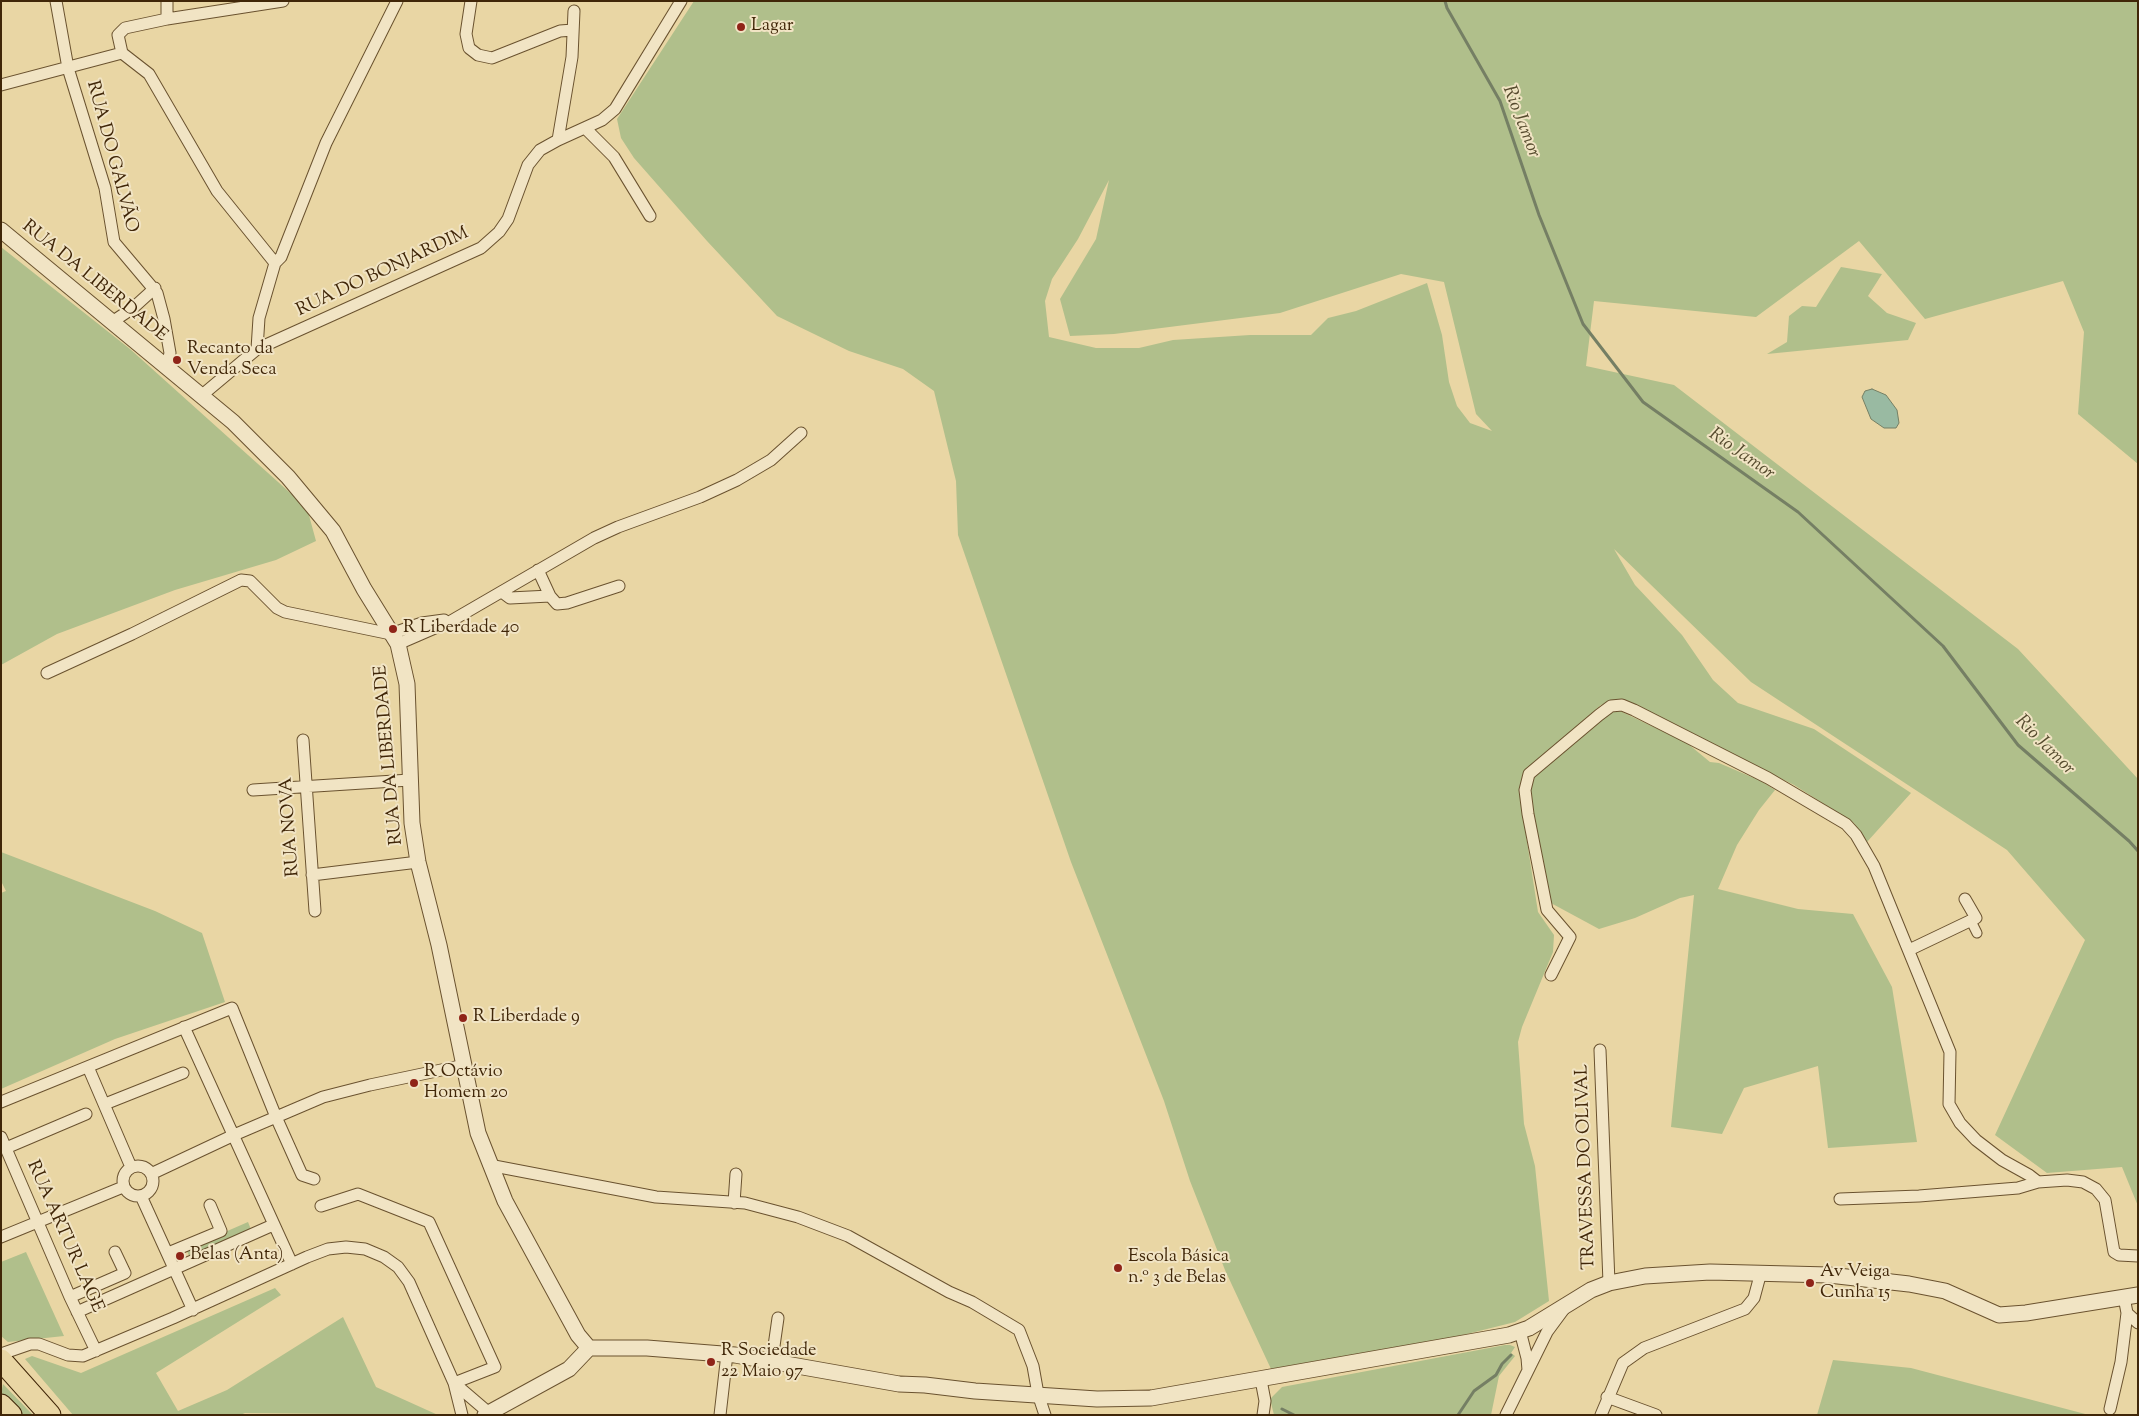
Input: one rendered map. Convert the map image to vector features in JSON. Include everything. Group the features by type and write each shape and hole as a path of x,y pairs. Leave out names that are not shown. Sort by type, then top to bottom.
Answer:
{"highway":[{"path":"3,1360 50,1415"},
{"path":"1,1405 11,1415"}],"street":[{"name":"RUA DO GALVÃO","path":"56,1 68,68 105,188 114,242 154,288 164,319 170,353 167,366"},
{"path":"167,1 167,19"},
{"path":"275,263 217,191 148,74 122,53 118,35 125,28 167,19 283,1"},
{"path":"258,349 258,318 275,263 281,256 326,143 397,1"},
{"path":"471,1 466,34 469,48 478,55 492,58 560,31 573,30"},
{"name":"RUA DO BONJARDIM","path":"201,396 258,349 481,248 499,232 508,219 528,165 540,150 602,120 615,109 681,1"},
{"path":"558,140 572,56 574,11"},
{"path":"1,85 122,53"},
{"path":"585,128 614,157 650,216"},
{"name":"RUA DA LIBERDADE","path":"1,230 233,422 288,477 333,531 364,589 395,639 407,684 412,823 418,862 439,945 478,1133 505,1201 578,1335 589,1348"},
{"path":"112,322 133,308 154,288"},
{"path":"47,673 132,634 241,580 250,581 277,608 285,612 395,639 422,623 455,618 611,530 700,497 737,480 771,460 801,433"},
{"path":"538,570 550,596 557,604 567,604 619,586"},
{"path":"502,592 510,598 550,596"},
{"path":"1551,975 1570,937 1547,910 1528,814 1525,790 1529,774 1599,715 1612,706 1622,705 1768,778 1846,824 1856,835 1874,866 1910,950 1950,1052 1949,1104 1960,1123 1976,1140 2002,1160 2038,1182"},
{"name":"RUA NOVA","path":"303,740 315,911"},
{"path":"253,790 410,780"},
{"path":"312,875 418,862"},
{"path":"1910,950 1976,918 1966,899"},
{"path":"1971,921 1977,932"},
{"path":"1,1102 232,1008 276,1117 302,1175 314,1179"},
{"path":"184,1027 201,1068 234,1135 292,1264"},
{"name":"TRAVESSA DO OLIVAL","path":"1600,1050 1609,1283"},
{"path":"151,1174 234,1135 323,1097 465,1065"},
{"path":"88,1067 131,1167"},
{"path":"105,1104 183,1073"},
{"path":"6,1148 86,1114"},
{"name":"RUA ARTUR LAGE","path":"1,1137 70,1297 96,1351"},
{"path":"490,1165 656,1196 745,1203 798,1217 848,1236 949,1292 972,1302 1019,1330 1034,1366 1038,1394 1045,1415"},
{"path":"142,1166 151,1174 152,1188 141,1196 130,1195 123,1187 123,1176 131,1167 142,1166"},
{"path":"734,1202 736,1174"},
{"path":"1840,1199 1920,1196 2018,1188 2038,1182 2067,1180 2083,1182 2096,1189 2105,1200 2114,1252 2119,1255 2138,1256"},
{"path":"1,1237 123,1187"},
{"path":"321,1206 358,1194 429,1222 495,1367 454,1383"},
{"path":"141,1196 192,1310"},
{"path":"168,1253 221,1231 210,1205"},
{"path":"77,1312 273,1225"},
{"path":"3,1360 30,1344 39,1344 76,1357 84,1356 192,1310 328,1248 365,1248 384,1257 398,1267 409,1282 454,1383 462,1415"},
{"path":"70,1297 125,1273 115,1252"},
{"path":"1601,1415 1622,1363 1644,1348 1745,1308 1754,1298 1761,1272"},
{"path":"454,1383 488,1414 569,1369 589,1348 647,1348 727,1354 772,1360 899,1384 1097,1398 1152,1398 1509,1335 1524,1330 1569,1302 1609,1283 1645,1276 1761,1272 1829,1275 1908,1284 1944,1291 1999,1315 2026,1313 2131,1296 2121,1362 2110,1409"},
{"path":"1506,1415 1546,1332 1569,1302"},
{"path":"2127,1313 2138,1323"},
{"path":"772,1360 778,1318"},
{"path":"1524,1330 1536,1340 1537,1353"},
{"path":"1524,1330 1528,1370"},
{"path":"720,1415 727,1354"},
{"path":"1261,1380 1264,1400 1263,1415"},
{"path":"1607,1397 1656,1415"}],"shaded area":[{"path":"694,1 2138,1 2138,464 2078,414 2084,332 2063,281 1925,319 1859,241 1756,317 1594,301 1586,366 1674,385 2018,649 2138,779 2138,1206 2122,1167 2047,1173 1995,1135 2085,940 2007,850 1751,682 1614,549 1635,585 1682,635 1713,680 1738,703 1814,729 1911,793 1867,842 1854,823 1794,785 1626,701 1613,700 1601,705 1523,773 1519,790 1538,912 1554,935 1553,952 1522,1027 1518,1042 1524,1124 1535,1166 1549,1301 1515,1322 1455,1337 1271,1369 1225,1270 1190,1181 1164,1101 1071,862 958,535 956,481 934,391 903,369 849,351 777,316 707,241 634,158 621,138 617,119","holes":["1109,180 1096,239 1060,299 1070,336 1114,334 1280,313 1401,274 1444,282 1476,414 1492,431 1470,423 1457,406 1449,382 1442,335 1427,283 1356,311 1328,318 1311,335 1250,335 1173,340 1139,348 1096,348 1049,337 1045,301 1052,279 1078,239"]},
{"path":"1,247 130,349 307,508 316,541 276,560 175,590 57,634 1,665"},
{"path":"1841,267 1882,274 1868,296 1887,313 1916,323 1908,340 1767,354 1787,342 1789,316 1802,306 1816,307"},
{"path":"1872,389 1886,395 1897,410 1899,423 1896,428 1884,428 1871,419 1862,397 1865,391"},
{"path":"1620,711 1687,743 1710,762 1719,763 1761,781 1775,790 1759,810 1737,845 1718,889 1798,909 1853,914 1892,987 1917,1142 1828,1148 1818,1066 1744,1088 1722,1134 1671,1127 1694,895 1680,898 1635,918 1599,929 1549,902 1528,792 1531,780 1577,739 1590,731 1602,718 1613,712"},
{"path":"1,852 155,911 202,933 225,1002 115,1039 1,1089 1,893 6,891 1,881"},
{"path":"248,1222 252,1232 190,1258 186,1249"},
{"path":"26,1252 64,1336 8,1342 1,1336 1,1262"},
{"path":"275,1288 281,1295 156,1373 178,1411 227,1390 343,1317 376,1387 438,1415 245,1413 240,1415 73,1415 25,1359 32,1356 81,1373"},
{"path":"1505,1345 1515,1347 1511,1353 1515,1356 1499,1376 1491,1415 1274,1415 1270,1399 1282,1387"},
{"path":"1833,1360 1911,1368 2089,1415 1817,1415"},
{"path":"3,1384 33,1415 19,1415 1,1394"}],"waterway":[{"name":"Rio Jamor","path":"1445,1 1447,8 1500,101 1539,215 1583,324 1643,402 1798,512 1943,646 2018,745 2129,841 2138,851"},
{"path":"1458,1415 1474,1391 1496,1375 1502,1364 1511,1355"},
{"path":"1282,1409 1294,1415"}],"place":[{"name":"Lagar","path":"741,27"},
{"name":"Recanto da Venda Seca","path":"177,360"},
{"name":"R Liberdade 40","path":"393,629"},
{"name":"R Liberdade 9","path":"463,1018"},
{"name":"R Octávio Homem 20","path":"414,1083"},
{"name":"Belas (Anta)","path":"180,1256"},
{"name":"Escola Básica n.º 3 de Belas","path":"1118,1268"},
{"name":"Av Veiga Cunha 15","path":"1810,1283"},
{"name":"R Sociedade 22 Maio 97","path":"711,1362"}]}
